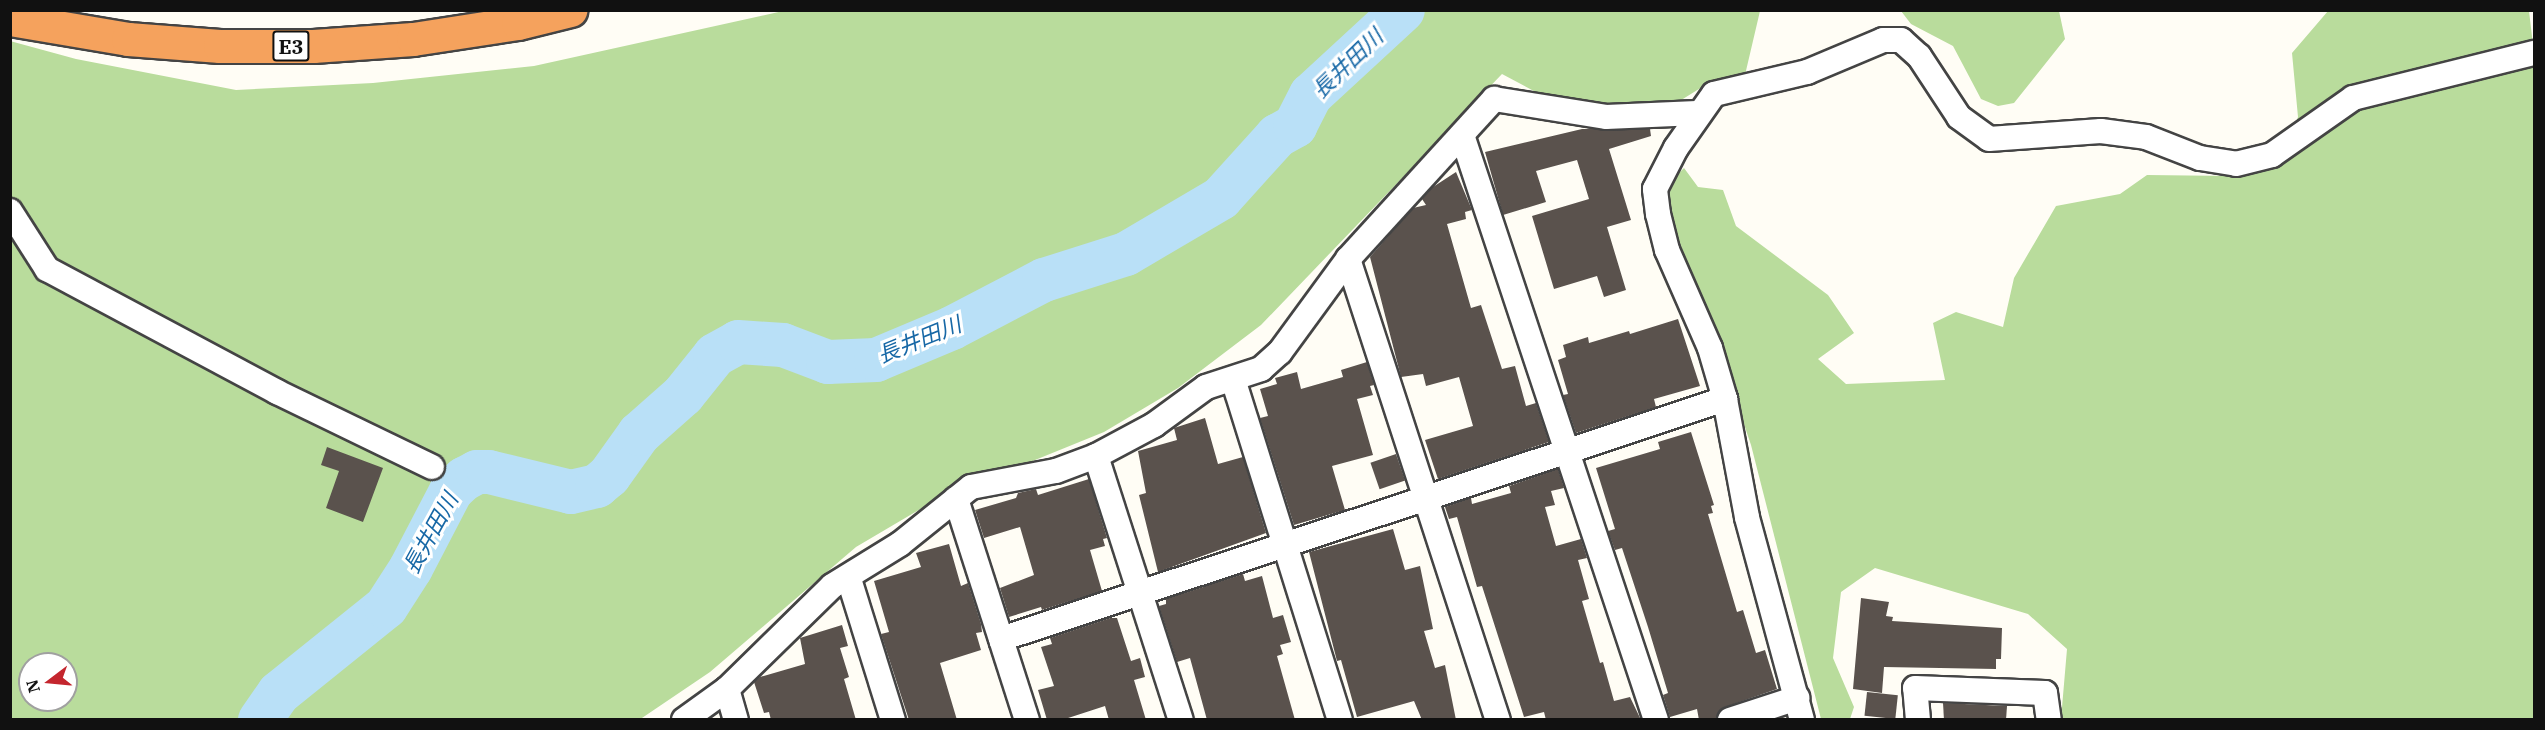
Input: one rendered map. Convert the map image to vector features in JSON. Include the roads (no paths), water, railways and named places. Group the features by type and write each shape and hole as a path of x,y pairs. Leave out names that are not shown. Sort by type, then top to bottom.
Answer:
{"highway":[{"name":"E3","path":"10,19 128,39 220,46 313,46 413,39 518,24 570,10"}],"street":[{"path":"1730,720 1799,709 1747,517 1725,399 1710,348 1666,249 1657,206 1655,189 1697,113 1714,94 1807,72 1895,39 1919,56 1959,117 1989,139 2101,131 2146,137 2200,158 2236,164 2272,155 2353,98 2535,53"},
{"path":"684,720 727,689 832,586 849,579 900,544 971,487 1056,471 1096,456 1154,425 1206,387 1261,369 1280,352 1348,259 1494,99 1606,117 1697,113"},
{"path":"1462,135 1656,720"},
{"path":"10,211 47,268 277,392 432,467"},
{"path":"1348,259 1498,720"},
{"path":"1233,379 1340,720"},
{"path":"1001,639 1725,399"},
{"path":"1096,456 1181,720"},
{"path":"956,498 1027,720"},
{"path":"849,579 892,720"},
{"path":"1918,720 1915,688 2045,693 2049,720"},
{"path":"727,689 736,720"}],"waterway":[{"name":"長井田川","path":"260,720 279,693 386,607 411,568 451,491 464,479 477,472 489,472 571,492 597,486 609,476 639,434 683,395 715,355 738,342 783,345 828,362 876,360 952,328 1044,280 1126,254 1221,198 1277,136 1295,126 1311,95 1403,10"}]}
